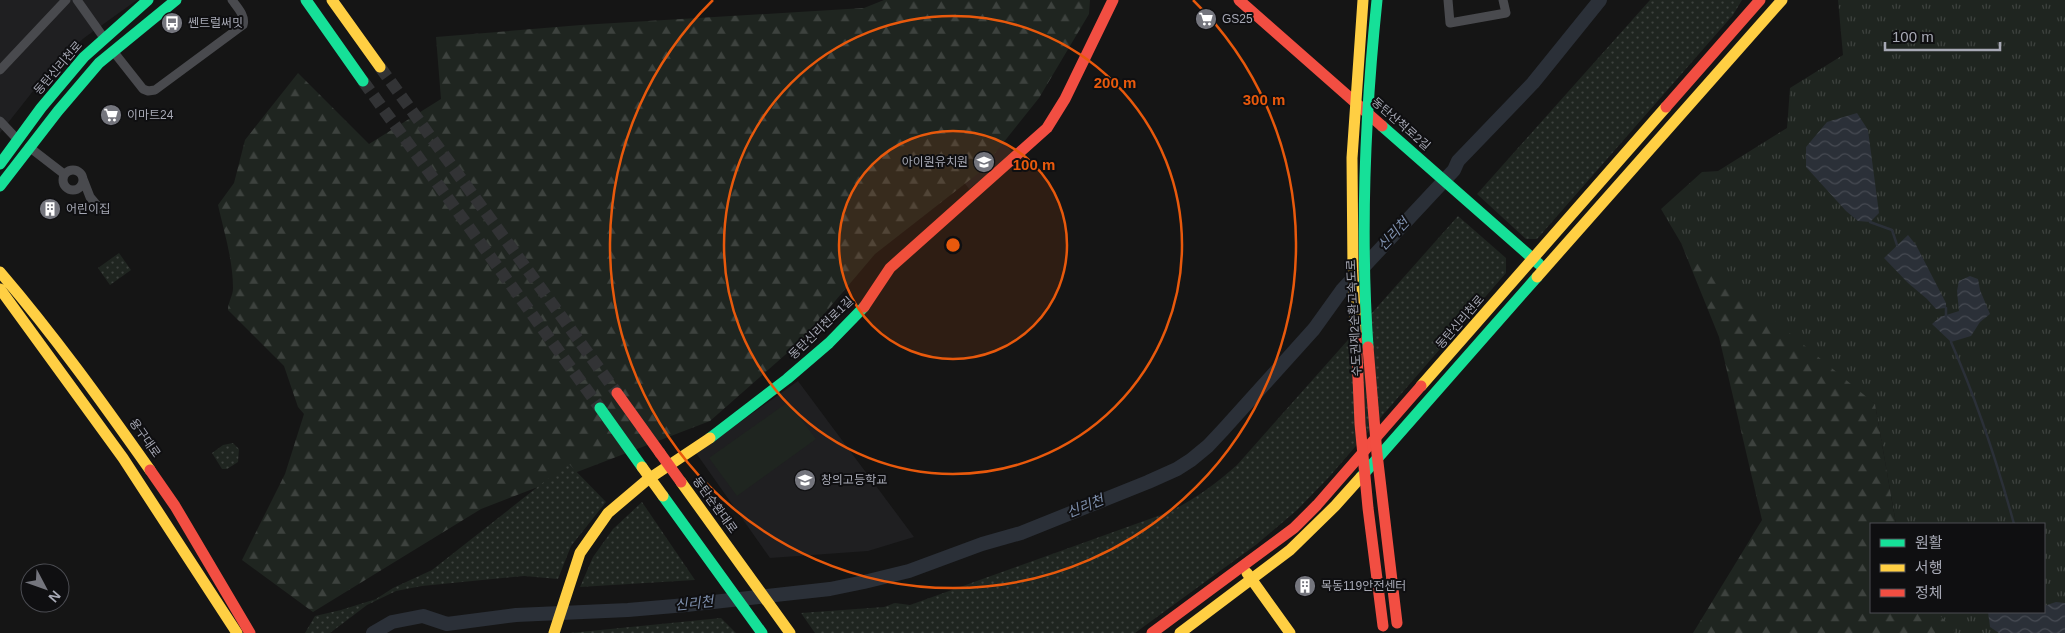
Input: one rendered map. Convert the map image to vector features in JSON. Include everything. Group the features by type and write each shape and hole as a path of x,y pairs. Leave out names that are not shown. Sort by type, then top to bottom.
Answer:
{"main road":[{"name":"동탄신리천로","path":"0,164 66,77 104,38 148,0"},
{"path":"0,186 29,147 99,63 176,0"},
{"path":"306,0 364,80"},
{"path":"332,0 380,67"},
{"name":"동탄신리천로1길","path":"554,633 580,553 608,513 647,480 708,440 780,385 829,343 866,305 890,268 1047,128 1065,99 1113,0"},
{"name":"동탄산척로2길","path":"1239,0 1544,269"},
{"name":"수도권제2순환고속도로","path":"1363,0 1352,158 1353,270 1360,424 1368,508 1384,629"},
{"name":"수도권제2순환고속도로","path":"1377,0 1366,132 1364,262 1373,419 1381,501 1398,628"},
{"name":"동탄신리천로","path":"1152,633 1283,537 1317,506 1760,0"},
{"path":"1180,633 1290,550 1336,506 1782,0"},
{"path":"18,140 29,147"},
{"path":"1561,228 1563,236 1574,236"},
{"path":"0,258 15,289"},
{"name":"용구대로","path":"0,272 114,417 176,506 237,626"},
{"path":"1506,290 1515,290 1518,299"},
{"name":"용구대로","path":"2,292 98,421 237,626 250,633"},
{"name":"동탄순환대로","path":"618,394 790,633"},
{"path":"600,408 762,633"},
{"path":"1283,537 1280,548 1290,550"},
{"path":"1243,567 1290,633"},
{"path":"1206,594 1218,597 1218,601 1213,608"}],"street":[{"path":"0,70 66,0"},
{"path":"77,0 104,38"},
{"path":"113,51 143,89 148,91 156,90 243,25 242,15 232,0"},
{"path":"1448,0 1450,23 1506,13 1503,0"},
{"path":"0,120 18,140"},
{"path":"29,147 64,174"},
{"path":"90,197 83,192 64,187 62,180 64,174 70,170 77,171 83,179 90,197 100,210"},
{"path":"76,190 81,186 83,179"}],"shaded area":[{"path":"0,0 137,0 84,38 52,67 0,133"},
{"name":"아이원유치원","path":"999,136 1014,154 969,189 954,169"},
{"path":"798,381 914,537 868,551 770,558 696,453"}],"green space":[{"path":"884,0 1090,0 1089,14 1039,98 980,172 875,254 802,340 710,421 481,509 313,612 242,560 285,474 304,414 298,407 284,366 228,310 233,291 232,267 218,205 234,183 245,140 298,73 369,144 441,99 436,37 581,25 864,8"},
{"path":"1650,0 1742,0 1733,15 1537,239 1526,239 1477,194"},
{"path":"1838,0 2065,0 2065,633 1942,633 1927,613 2045,613 2045,523 1896,523 1875,404 1771,328 1681,243 1661,209 1702,172 1718,171 1787,128 1790,88 1843,55"},
{"path":"1458,216 1506,258 1506,273 1329,477 1297,510 1257,544 1135,633 815,633 801,613 884,607 895,603 910,605 1169,512 1188,502 1237,465"},
{"path":"1681,243 1875,404 1896,523 1870,523 1870,613 1938,613 1956,633 1693,633 1762,520 1719,337"},
{"path":"119,253 131,270 110,285 98,268"},
{"path":"788,402 816,439 737,496 709,458"},
{"path":"233,443 239,449 238,462 227,469 222,469 212,453 223,445"},
{"path":"568,463 606,502 571,546 558,579 524,576 422,586 396,591 367,605 330,633 305,633 315,616 376,599 393,588 432,570"},
{"path":"642,502 695,580 580,587 593,557 613,529"},
{"path":"721,618 736,633 570,633"}],"water":[{"path":"1857,113 1868,130 1879,213 1870,222 1858,221 1846,211 1806,167 1806,147 1827,122"},
{"path":"1908,235 1916,245 1946,303 1946,308 1936,309 1884,258"},
{"path":"1970,276 1978,279 1980,290 1990,314 1980,322 1971,336 1951,342 1932,324 1940,317 1959,311 1957,291 1959,281"},
{"path":"2056,602 2065,603 2065,633 1999,633 1990,627 1988,613 2045,613 2045,606"}],"waterway":[{"name":"신리천","path":"373,633 392,622 423,616 447,624 516,615 628,610 686,605 830,589 909,571 982,544 1021,533 1177,469 1208,446 1223,430 1314,329 1342,290 1454,170 1458,161 1533,83 1600,0"},
{"path":"1870,222 1892,230 1897,245"},
{"path":"1946,308 1946,317"},
{"path":"1951,342 1986,432 2014,523"}],"tunnel":[{"path":"380,67 617,393"},
{"path":"363,81 600,408"}],"traffic: fast":[{"path":"0,164 41,108 84,57 148,0"},
{"path":"0,186 58,111 99,63 176,0"},
{"path":"306,0 363,81"},
{"path":"1368,347 1364,260 1365,173 1369,86 1377,0"},
{"path":"1382,126 1539,264"},
{"path":"1361,477 1537,277"},
{"path":"710,438 787,379 829,343 864,307"},
{"path":"600,408 642,467"},
{"path":"663,496 762,633"}],"traffic: slow":[{"path":"332,0 380,67"},
{"path":"1356,333 1353,271 1352,158 1363,0"},
{"path":"1537,277 1782,0"},
{"path":"1421,386 1666,107"},
{"path":"0,272 59,344 150,470"},
{"path":"0,289 123,458 237,633"},
{"path":"554,633 580,553 608,513 647,480 710,438"},
{"path":"642,467 663,496"},
{"path":"1180,633 1290,550 1335,506 1361,477"},
{"path":"681,482 790,633"},
{"path":"1247,573 1290,633"}],"traffic: jam":[{"path":"864,307 890,268 1047,128 1065,99 1113,0"},
{"path":"1239,0 1382,126"},
{"path":"1666,107 1760,0"},
{"path":"1356,333 1360,424 1368,508 1383,626"},
{"path":"1368,347 1377,454 1397,623"},
{"path":"1152,633 1294,528 1317,505 1421,386"},
{"path":"617,393 660,453"},
{"path":"660,453 681,482"},
{"path":"150,470 175,506 250,633"}],"place":[{"name":"GS25","path":"1206,19"},
{"name":"쎈트럴써밋","path":"172,23"},
{"name":"이마트24","path":"111,115"},
{"name":"아이원유치원","path":"984,162"},
{"name":"어린이집","path":"50,209"},
{"name":"창의고등학교","path":"805,480"},
{"name":"목동119안전센터","path":"1305,586"}]}
